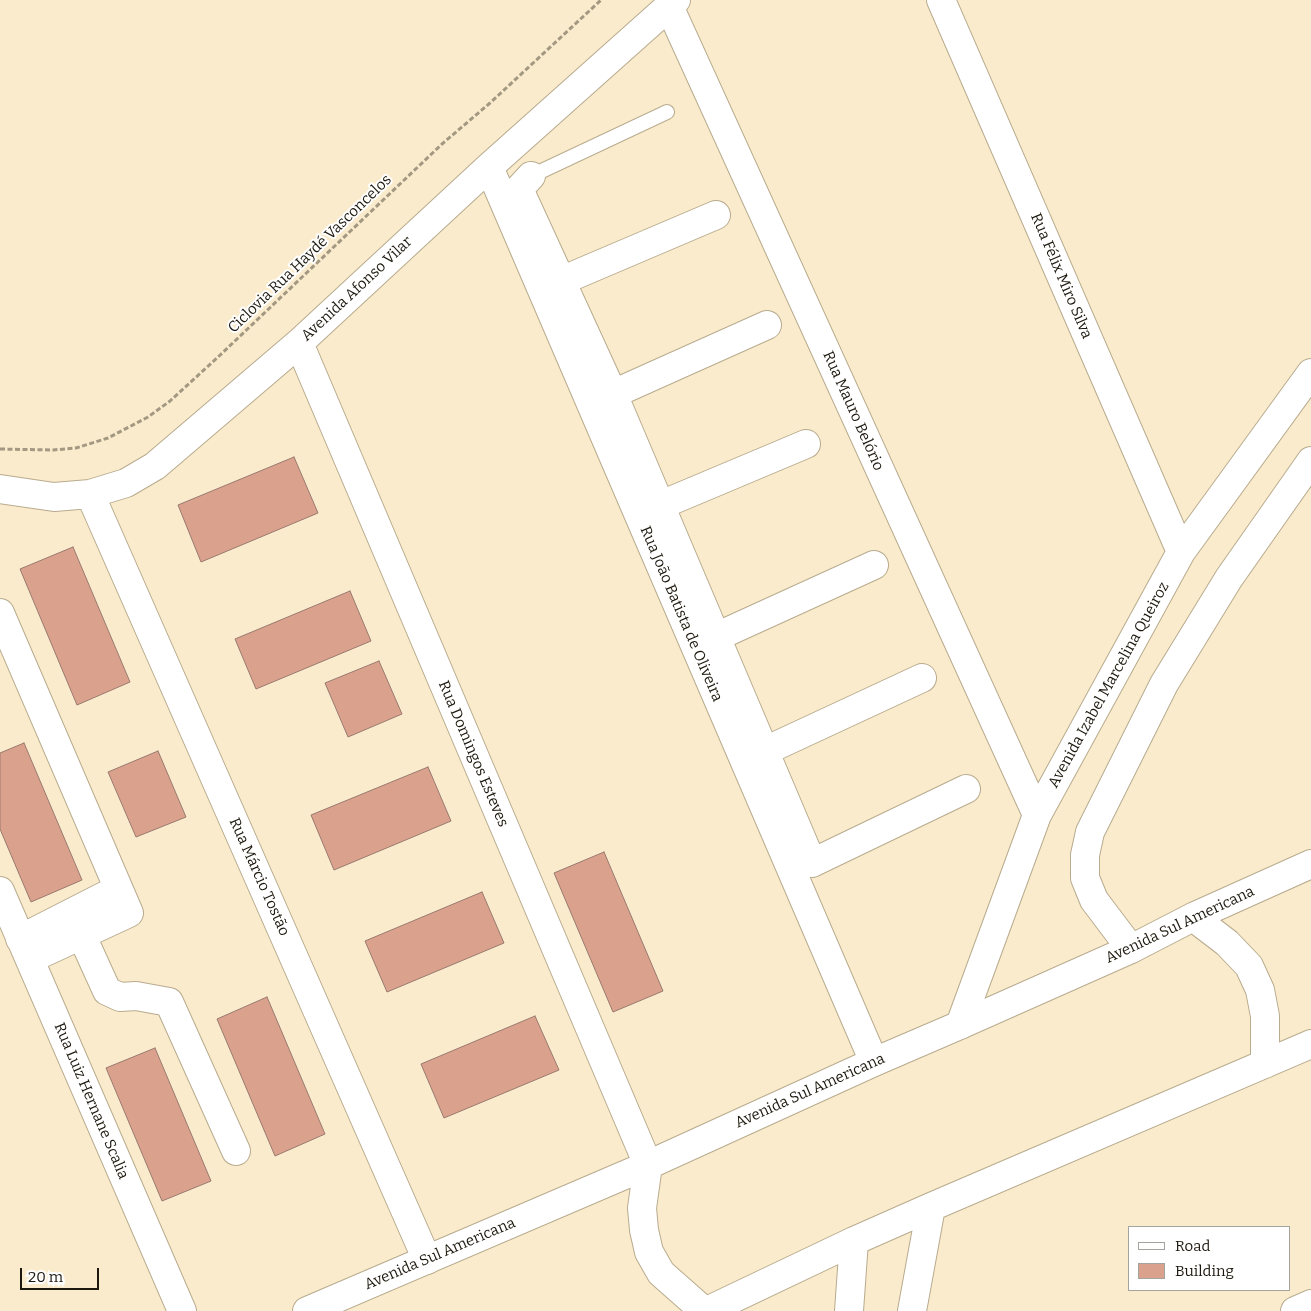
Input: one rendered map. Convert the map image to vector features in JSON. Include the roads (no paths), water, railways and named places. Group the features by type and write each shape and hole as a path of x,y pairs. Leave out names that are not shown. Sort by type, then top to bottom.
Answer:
{"street":[{"name":"Rua Félix Miro Silva","path":"941,0 1181,552"},
{"name":"Avenida Afonso Vilar","path":"0,489 54,497 90,494 126,483 155,466 299,342 672,3"},
{"name":"Rua Mauro Belório","path":"672,3 1037,815"},
{"path":"496,161 525,183 561,281 661,505 812,863 966,789"},
{"name":"Rua João Batista de Oliveira","path":"496,161 874,1062"},
{"path":"561,281 716,215"},
{"path":"613,394 767,325"},
{"name":"Rua Domingos Esteves","path":"299,342 648,1165"},
{"name":"Avenida Izabel Marcelina Queiroz","path":"960,1025 1037,815 1181,552 1311,373"},
{"path":"661,505 806,444"},
{"path":"1130,948 1094,900 1085,878 1085,855 1090,832 1164,684 1229,578 1311,461"},
{"name":"Rua Márcio Tostão","path":"90,494 427,1260"},
{"path":"716,637 874,565"},
{"path":"0,613 129,913 82,936 25,949"},
{"path":"765,752 922,678"},
{"name":"Avenida Sul Americana","path":"307,1311 648,1165 1130,948 1193,917 1311,864"},
{"path":"25,949 118,888"},
{"name":"Rua Luiz Hernane Scalia","path":"0,891 182,1311"},
{"path":"1193,917 1226,943 1249,966 1260,990 1265,1016 1265,1064"},
{"path":"82,936 107,991 120,997 136,996 170,1002 236,1151"},
{"path":"648,1165 642,1208 649,1252 661,1273 705,1311 931,1207 1311,1044"},
{"path":"912,1311 931,1207"},
{"path":"849,1311 854,1241"},
{"path":"1295,1311 1311,1304"}],"lane":[{"path":"525,183 667,112"}]}
